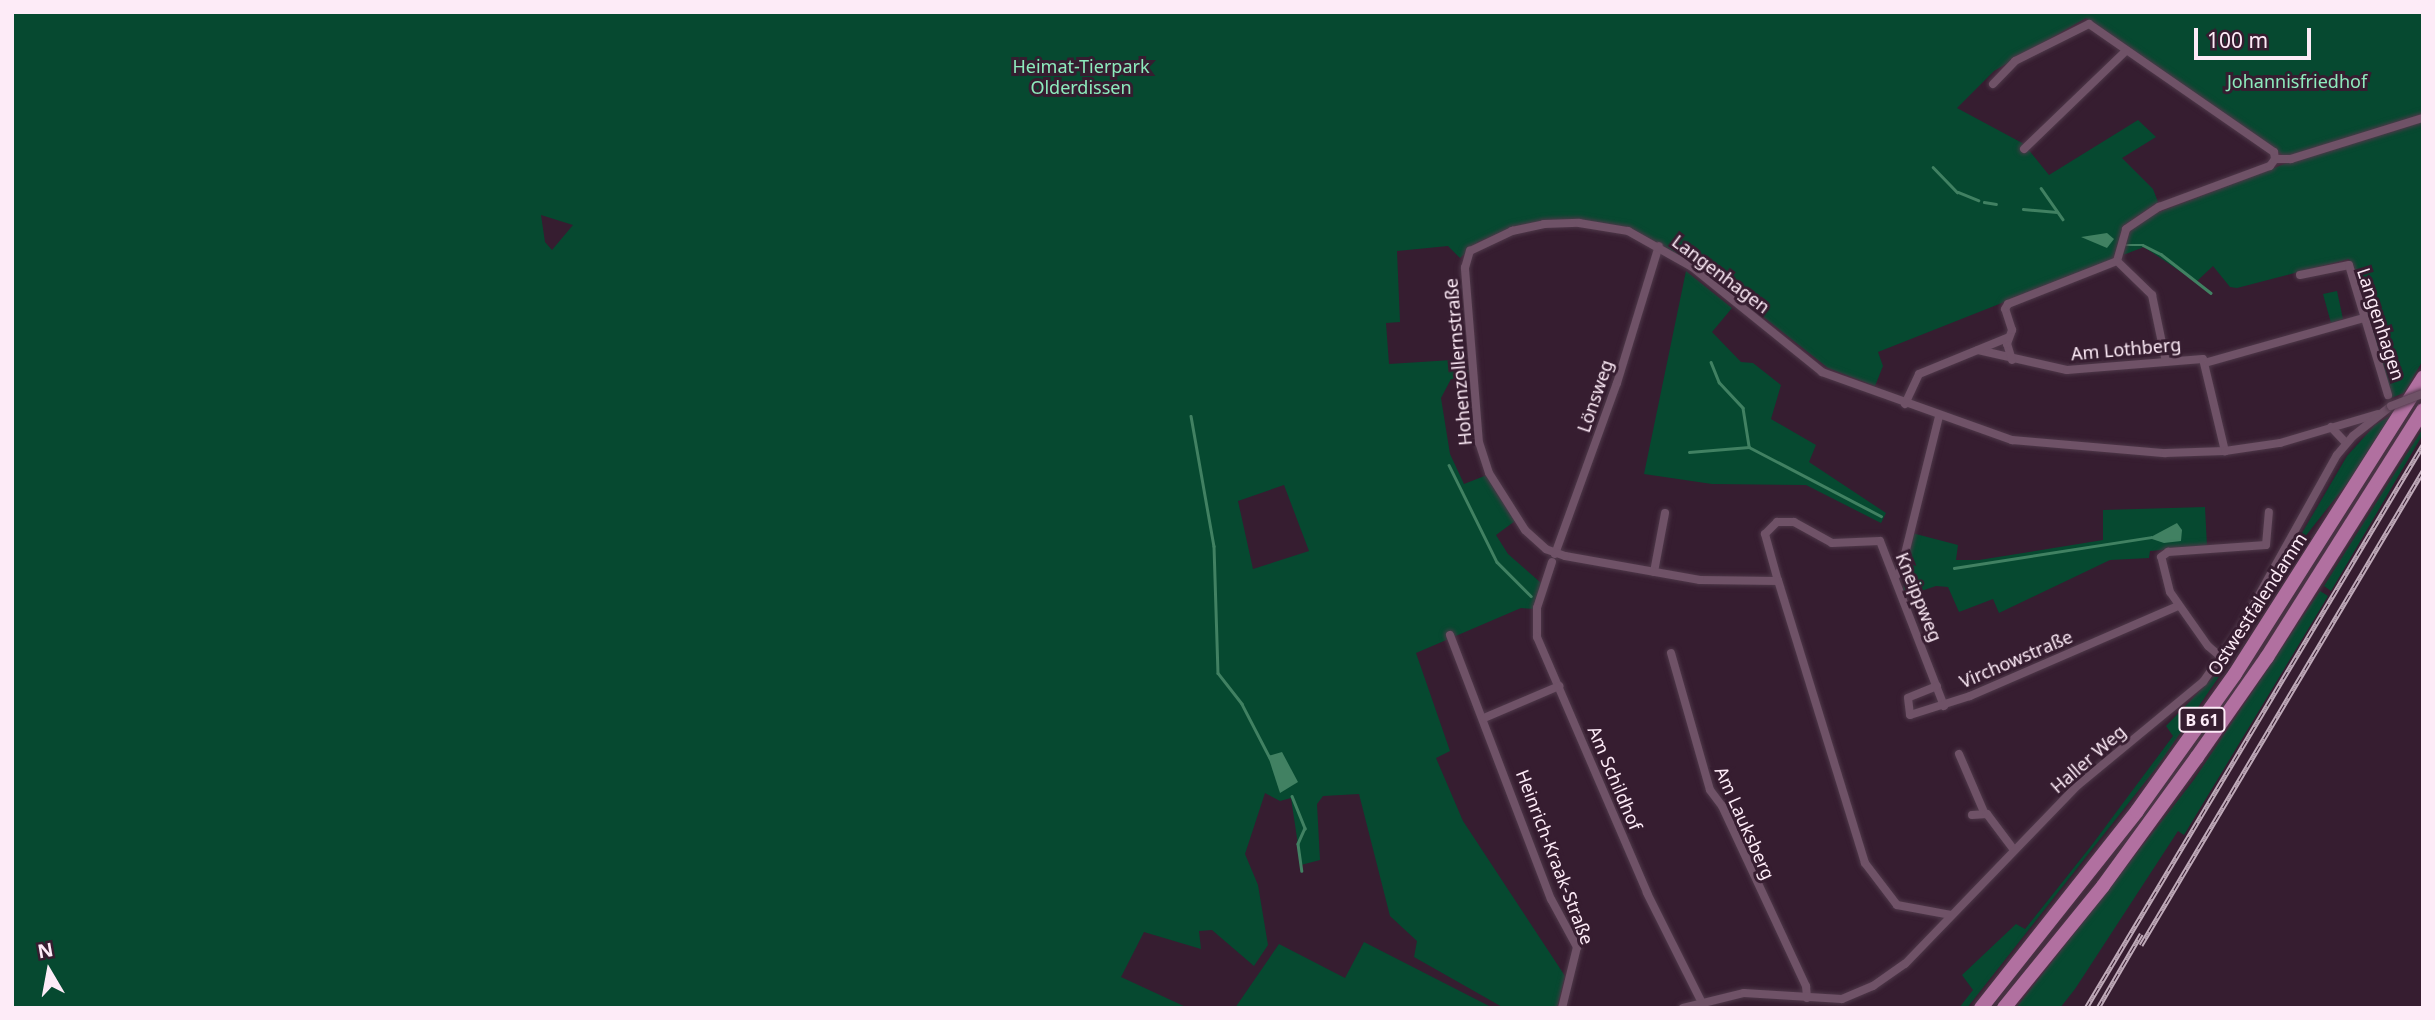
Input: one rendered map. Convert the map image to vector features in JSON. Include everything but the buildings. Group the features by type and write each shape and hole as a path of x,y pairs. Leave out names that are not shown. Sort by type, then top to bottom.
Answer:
{"highway":[{"name":"Ostwestfalendamm","path":"1981,1008 2121,831 2235,674 2423,379"},
{"name":"Ostwestfalendamm","path":"2004,1008 2103,886 2197,757 2267,657 2423,410"}],"street":[{"path":"1993,84 2015,61 2082,24 2089,24 2274,152 2275,159 2270,166 2146,214 2125,231 2117,261"},
{"path":"2024,149 2126,51"},
{"path":"2275,159 2291,159 2423,118"},
{"name":"Langenhagen","path":"1470,251 1512,231 1561,223 1628,232 1659,246 1822,372 1939,416 2028,442 2165,453 2225,451 2271,445 2378,414"},
{"name":"Lönsweg","path":"1554,558 1617,383 1659,246"},
{"name":"Hohenzollernstraße","path":"1470,251 1465,268 1482,454 1525,530 1554,558 1712,582 1778,581"},
{"path":"2012,360 2008,304 2117,261"},
{"path":"2117,261 2152,295 2166,362"},
{"name":"Langenhagen","path":"2300,275 2348,265 2388,395"},
{"name":"Am Lothberg","path":"1978,350 2012,360 2083,371 2166,362 2208,362 2364,318"},
{"path":"1905,404 1919,373 2009,337"},
{"path":"2208,362 2225,451"},
{"name":"Haller Weg","path":"1683,1008 1701,1001 1756,992 1842,999 1873,986 1905,964 2095,770 2182,703 2222,658 2346,443 2378,414 2423,394"},
{"path":"1895,577 1901,570 1939,416"},
{"path":"2331,427 2346,443"},
{"path":"2222,658 2207,646 2178,606 2161,572 2163,555 2266,545 2269,512"},
{"path":"1654,572 1665,513"},
{"name":"Kneippweg","path":"1778,581 1765,534 1777,522 1799,524 1832,543 1877,539 1895,577 1944,706"},
{"name":"Am Schildhof","path":"1554,558 1538,601 1536,627 1647,893 1701,1001"},
{"path":"1778,581 1864,863 1897,905 1951,915"},
{"name":"Virchowstraße","path":"1937,686 1908,698 1909,712 1913,717 2178,606"},
{"name":"Heinrich-Kraak-Straße","path":"1450,635 1551,899 1577,947 1562,1008"},
{"name":"Am Lauksberg","path":"1671,653 1710,790 1722,806 1806,986 1807,998"},
{"path":"1484,718 1559,686"},
{"path":"1959,754 1984,812 2014,850"},
{"path":"1972,815 1984,812"}],"green space":[{"name":"Heimat-Tierpark Olderdissen","path":"12,12 2423,12 2423,114 2285,157 2086,18 1994,71 1957,108 2024,144 2049,175 2138,120 2156,137 2122,158 2153,189 2158,202 2123,226 2113,259 1878,352 1883,366 1875,386 1828,368 1695,263 1629,228 1581,220 1521,225 1478,242 1460,258 1448,246 1397,251 1400,322 1386,323 1389,364 1452,360 1468,364 1469,377 1451,379 1441,398 1450,454 1464,484 1487,475 1515,521 1496,535 1508,554 1541,583 1534,609 1521,608 1416,653 1450,751 1436,758 1463,821 1565,976 1557,1008 1504,1008 1414,957 1417,941 1390,916 1359,794 1323,796 1317,804 1320,860 1301,865 1291,798 1280,801 1265,793 1245,854 1258,885 1268,945 1254,966 1212,930 1199,931 1201,949 1144,932 1121,977 1188,1008 12,1008","holes":["541,215 573,225 552,250 545,242","1284,485 1309,551 1253,569 1238,501"]},
{"name":"Johannisfriedhof","path":"2423,121 2423,360 2404,393 2391,398 2349,259 2237,288 2230,287 2213,266 2196,282 2144,247 2123,255 2130,230 2154,214 2287,163"},
{"path":"1686,271 1732,308 1712,332 1741,362 1753,363 1781,385 1771,419 1816,445 1809,462 1886,513 1881,523 1806,485 1712,484 1644,474"},
{"path":"2337,291 2343,319 2331,323 2323,294"},
{"path":"2391,415 2349,481 2285,562 2347,456 2375,425"},
{"path":"2423,428 2423,434 2331,591 2324,586"},
{"path":"2205,507 2207,546 2150,551 2149,558 2110,560 1999,613 1993,599 1959,612 1948,587 1936,586 1906,596 1903,590 1912,533 1958,545 1956,560 1979,560 2103,540 2103,510"},
{"path":"2283,566 2236,652 2157,767 1967,1008 1959,1008 1973,990 1962,975 2016,924 2025,929 2091,846 2173,736 2166,726 2224,666"},
{"path":"2320,591 2328,596 2184,835 2178,831 2075,989 2060,1008 2016,1008 2193,781"},
{"path":"1364,942 1493,1008 1235,1008 1279,944 1345,978"}],"shaded area":[{"path":"2107,233 2114,239 2107,248 2081,237"},
{"path":"2177,523 2182,530 2181,541 2164,543 2149,538"},
{"path":"1282,752 1298,782 1280,793 1268,756"}],"waterway":[{"path":"1933,167 1957,192"},
{"path":"2041,188 2063,219"},
{"path":"1958,192 1978,200"},
{"path":"1984,202 1996,204"},
{"path":"2023,209 2057,212"},
{"path":"2125,245 2143,245 2161,254 2211,293"},
{"path":"1711,362 1719,382 1743,408 1749,447"},
{"path":"1191,416 1214,546 1218,673 1242,704 1270,758"},
{"path":"1689,452 1749,447 1881,516"},
{"path":"1449,465 1497,562 1531,596"},
{"path":"1954,568 2151,537"},
{"path":"1292,796 1305,828 1298,844 1302,871"}],"railway":[{"path":"2086,1008 2423,445"},
{"path":"2141,945 2423,471"},
{"path":"2098,1008 2141,934"}]}
